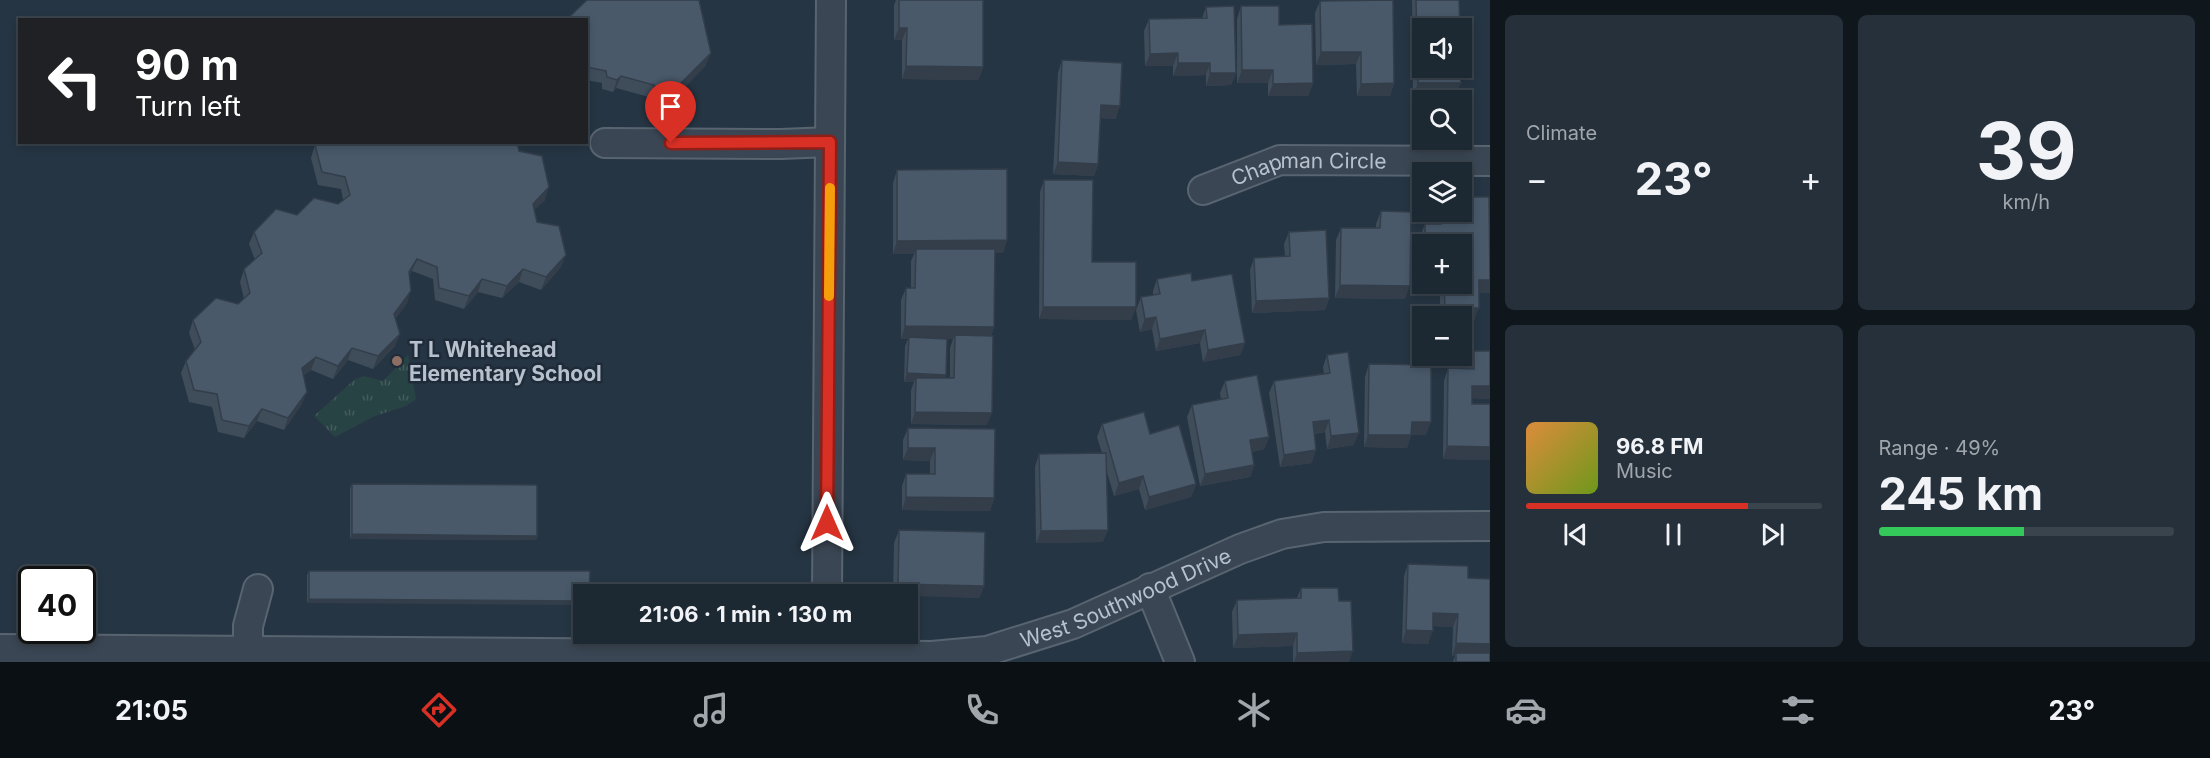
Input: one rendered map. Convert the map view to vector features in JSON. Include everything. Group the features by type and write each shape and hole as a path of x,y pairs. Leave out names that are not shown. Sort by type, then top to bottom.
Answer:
{"street":[{"path":"826,584 831,0"},
{"path":"605,143 830,142"},
{"name":"Chapman Circle","path":"1203,190 1281,160 1490,161"},
{"name":"West Southwood Drive","path":"677,644 932,656 987,651 1072,624 1150,588 1282,534 1324,527 1490,526"},
{"path":"1150,588 1180,662"},
{"path":"248,652 248,626 258,589"},
{"name":"West Southwood Drive","path":"3,653 248,652 520,658 643,644"}],"green space":[{"path":"408,355 416,399 406,406 375,416 335,437 314,416 355,379 364,376 383,381"}],"building":[{"path":"587,0 699,0 711,53 669,95 656,92 654,85 621,76 617,80 607,77 606,71 588,67 588,18 568,18"},
{"path":"899,0 983,0 983,67 906,66 907,28 899,28"},
{"path":"1393,0 1394,83 1361,84 1361,52 1321,52 1320,1"},
{"path":"1416,0 1459,0 1460,18 1416,18"},
{"path":"1234,6 1236,73 1210,73 1210,63 1178,63 1178,53 1150,54 1149,19 1207,18 1206,7"},
{"path":"1241,6 1279,6 1279,25 1312,24 1313,83 1273,84 1273,70 1242,70"},
{"path":"1062,60 1122,63 1120,106 1101,105 1098,164 1058,162"},
{"path":"1418,78 1461,78 1461,83 1418,83"},
{"path":"517,144 519,151 542,156 549,187 533,204 537,222 559,226 566,255 546,277 523,269 507,286 482,279 469,296 439,288 437,267 417,259 409,272 411,291 394,314 400,334 378,356 352,348 338,366 316,357 302,368 307,392 288,418 262,409 249,426 222,420 217,394 194,390 186,361 201,342 193,320 216,298 238,304 250,293 244,269 262,253 254,232 276,209 297,215 314,198 338,204 350,195 345,177 322,172 315,145"},
{"path":"1007,169 1007,240 897,241 897,170"},
{"path":"1044,180 1093,180 1092,262 1136,262 1136,307 1043,307"},
{"path":"1472,197 1489,197 1490,280 1479,280 1479,308 1445,306 1444,294 1472,294 1472,234 1425,234 1425,224 1441,224 1441,222 1472,222"},
{"path":"1381,211 1411,212 1410,286 1340,285 1341,228 1380,228"},
{"path":"1326,230 1329,298 1256,301 1254,258 1290,256 1289,232"},
{"path":"916,249 995,249 994,327 905,326 906,288 915,288"},
{"path":"1191,273 1192,281 1232,274 1245,343 1208,350 1205,330 1160,339 1156,317 1145,319 1141,297 1160,294 1157,279"},
{"path":"955,335 993,336 992,413 915,412 916,378 954,378"},
{"path":"909,337 947,339 946,375 907,373"},
{"path":"1474,351 1490,351 1490,386 1472,386 1472,404 1490,404 1490,447 1447,446 1448,368 1474,369"},
{"path":"1348,352 1359,433 1331,436 1329,420 1313,422 1316,450 1284,455 1274,381 1330,373 1327,355"},
{"path":"1369,364 1431,366 1431,422 1412,422 1411,435 1368,435"},
{"path":"1257,375 1269,437 1250,440 1254,465 1205,474 1192,405 1228,398 1225,381"},
{"path":"1144,412 1150,434 1179,425 1196,484 1149,497 1143,476 1119,483 1102,424"},
{"path":"908,428 995,429 994,498 906,497 906,474 935,474 935,448 908,448"},
{"path":"1106,453 1108,530 1041,531 1039,454"},
{"path":"352,484 537,485 537,536 352,534"},
{"path":"899,530 985,532 984,586 898,584"},
{"path":"1408,564 1468,566 1468,578 1490,579 1490,644 1456,643 1458,614 1433,613 1433,631 1406,630"},
{"path":"309,571 590,571 589,584 573,584 573,601 309,599"},
{"path":"1301,588 1338,588 1339,601 1351,601 1353,651 1297,653 1297,633 1238,635 1237,600 1301,598"},
{"path":"1456,653 1490,653 1490,662 1456,662"}],"slow traffic":[{"path":"829,296 830,188"}],"place":[{"name":"T L Whitehead Elementary School","path":"397,361"}],"route":[{"path":"671,143 830,142 827,523"}]}
